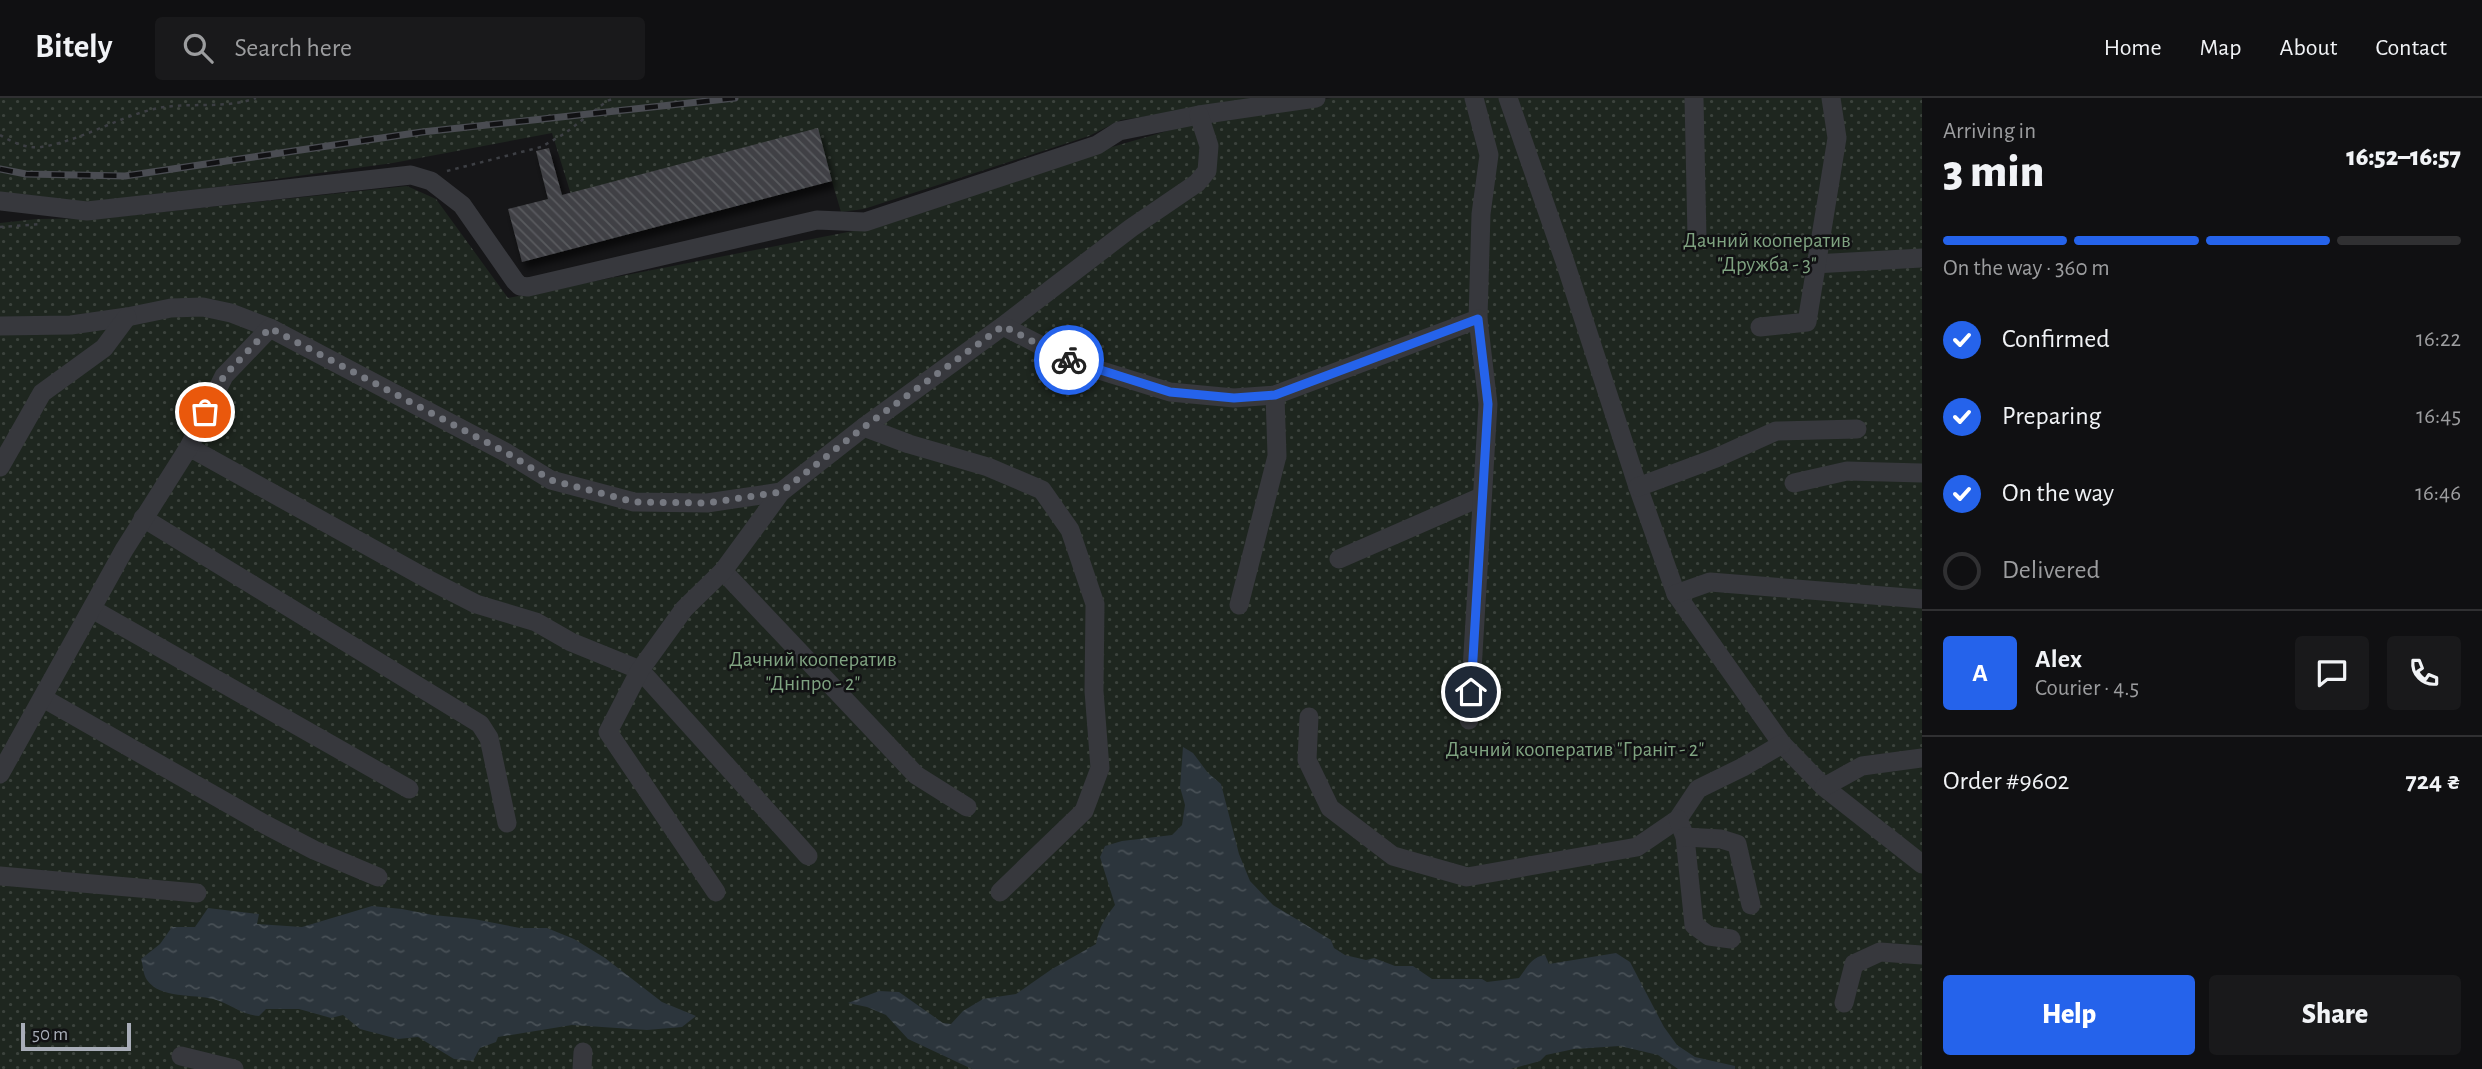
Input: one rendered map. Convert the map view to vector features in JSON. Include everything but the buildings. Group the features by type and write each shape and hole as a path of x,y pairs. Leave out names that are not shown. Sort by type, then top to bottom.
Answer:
{"lane":[{"path":"0,201 87,211 411,175 431,181 462,205 515,281 520,286 528,287 817,220 865,222 1097,145 1119,131 1199,115 1315,98"},
{"path":"1469,720 1488,404 1478,319 1481,214 1489,155 1474,98"},
{"path":"1508,98 1676,594 1782,744 1824,787 1922,864"},
{"path":"1694,98 1697,239"},
{"path":"1760,327 1807,322 1814,264 1837,138 1831,98"},
{"path":"716,892 608,732 640,670 684,609 723,571 781,492 1131,228 1197,183 1207,171 1209,146 1199,115"},
{"path":"1814,264 1922,258"},
{"path":"0,326 71,325 171,308 203,307 231,313 270,328 507,453 551,480 634,502 707,503 781,492"},
{"path":"0,467 42,393 104,348 127,317"},
{"path":"1003,326 1073,362 1170,392 1234,398 1275,395 1478,319"},
{"path":"0,774 143,518 189,447 224,376 270,328"},
{"path":"1239,605 1277,456 1275,395"},
{"path":"864,427 909,444 988,467 1042,490 1070,530 1095,604 1094,691 1100,768 1084,811 1000,892"},
{"path":"1638,487 1716,458 1776,431 1857,429"},
{"path":"189,447 476,604 536,622 571,642 640,670 808,856"},
{"path":"1794,483 1847,471 1922,473"},
{"path":"1339,559 1481,496"},
{"path":"143,518 480,724 489,738 507,823"},
{"path":"723,571 916,775 967,807"},
{"path":"1676,594 1710,582 1922,599"},
{"path":"92,609 409,789"},
{"path":"43,698 266,825 314,850 378,877"},
{"path":"1308,718 1307,760 1330,808 1394,856 1467,877 1637,847 1682,828 1737,844 1751,905"},
{"path":"1731,939 1709,936 1694,925 1682,828 1698,789 1744,767 1782,744"},
{"path":"1824,787 1862,766 1922,758"},
{"path":"0,876 197,894"},
{"path":"1844,1003 1854,964 1880,952 1922,955"},
{"path":"181,1056 234,1069"}],"path":[{"path":"0,135 14,143 39,147 154,109 239,104 256,98"},
{"path":"442,173 541,147 615,98"}],"green space":[{"path":"0,98 1281,98 1121,120 1089,136 864,209 841,212 818,134 572,198 552,133 393,163 87,205 0,194"},
{"path":"1332,98 1922,98 1922,1069 0,1069 0,223 37,219 106,218 407,186 436,199 508,298 884,225 1036,169 1243,109"}],"water":[{"path":"1183,747 1193,753 1208,773 1221,784 1239,854 1250,881 1273,905 1331,940 1334,948 1345,955 1366,960 1374,958 1395,966 1413,966 1432,979 1482,979 1487,982 1519,978 1540,956 1545,955 1549,964 1616,953 1630,962 1664,1027 1677,1045 1695,1057 1735,1066 1735,1069 1678,1069 1658,1055 1620,1046 1574,1049 1546,1055 1540,1061 1511,1069 972,1069 908,1039 886,1015 848,1003 879,991 899,992 943,1023 951,1024 963,1011 983,999 1016,994 1052,969 1096,944 1103,923 1115,905 1100,857 1105,846 1122,841 1172,835 1182,825 1185,805 1180,787"},
{"path":"372,906 474,919 520,928 547,928 574,939 605,958 662,1002 696,1016 682,1027 647,1030 572,1025 498,1037 496,1042 480,1048 473,1061 454,1059 418,1037 398,1039 360,1029 343,1015 331,1018 299,1009 266,1009 259,1016 253,1015 213,999 160,990 147,980 145,975 141,959 160,944 172,927 195,927 208,908 259,914 257,924 302,927"}],"railway":[{"path":"0,169 26,174 125,176 422,132 735,98"}],"way so far":[{"path":"205,412 224,376 270,328 507,453 551,480 634,502 707,503 781,492 864,427 1003,326 1069,360"}],"route":[{"path":"1069,360 1170,392 1234,398 1275,395 1478,319 1488,404 1471,692"}],"park label":[{"name":"Дачний кооператив \"Дружба - 3\"","path":"1767,252"},
{"name":"Дачний кооператив \"Дніпро - 2\"","path":"813,671"},
{"name":"Дачний кооператив \"Граніт - 2\"","path":"1575,749"}]}
